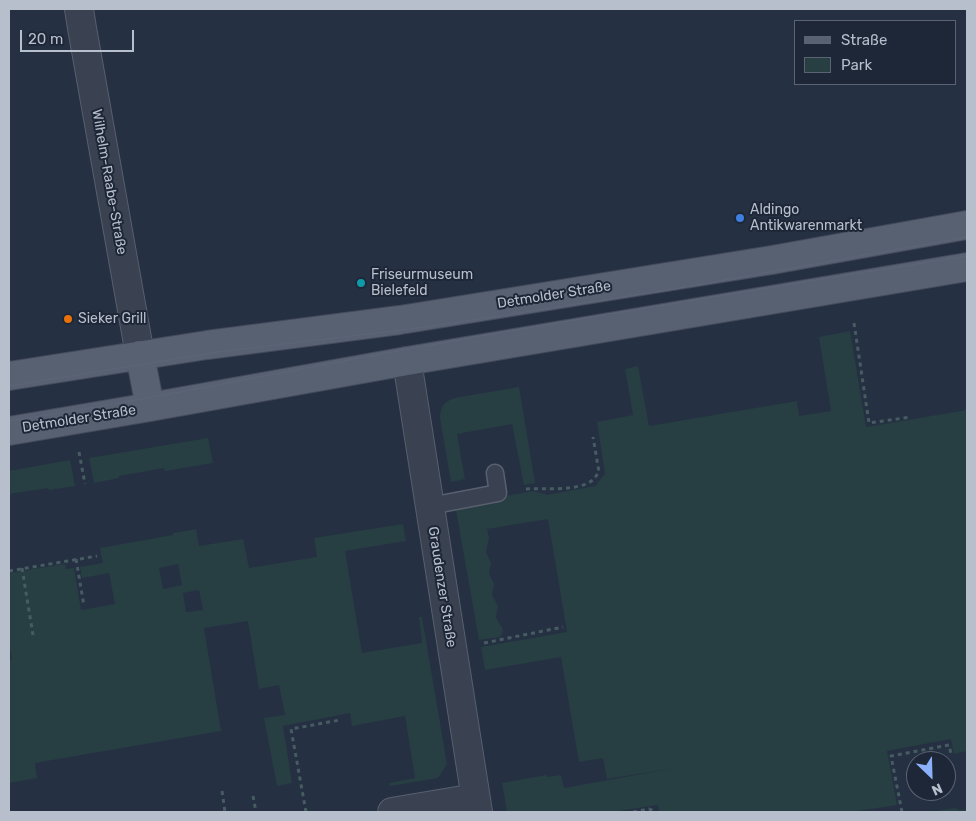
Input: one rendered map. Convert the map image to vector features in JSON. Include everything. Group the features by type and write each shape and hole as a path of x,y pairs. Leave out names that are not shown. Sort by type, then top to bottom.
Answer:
{"main road":[{"name":"Detmolder Straße","path":"9,376 207,345 400,320 762,262 967,225"},
{"name":"Detmolder Straße","path":"9,430 967,267"},
{"name":"Detmolder Straße","path":"140,355 150,407"}],"street":[{"name":"Wilhelm-Raabe-Straße","path":"79,9 140,355"},
{"name":"Graudenzer Straße","path":"408,362 476,805"},
{"path":"392,812 476,805"}],"lane":[{"path":"430,506 498,492 495,473"}],"path":[{"path":"854,323 870,423 910,417"},
{"path":"498,492 527,489 554,490 582,485 595,478 599,472 593,437"},
{"path":"79,452 85,484"},
{"path":"9,571 97,556"},
{"path":"76,559 84,606"},
{"path":"22,568 33,635"},
{"path":"451,649 563,627"},
{"path":"306,812 291,729 340,720"},
{"path":"920,751 949,746 950,751"},
{"path":"902,812 891,756 906,753"},
{"path":"222,791 225,812"},
{"path":"253,796 256,812"},
{"path":"634,812 649,809 656,812"}],"green space":[{"path":"850,331 866,427 967,410 967,751 956,754 956,751 953,751 951,739 887,751 897,805 850,812 659,812 658,805 612,812 507,812 502,783 546,775 547,777 561,775 564,788 675,768 607,779 603,758 579,762 561,657 485,670 481,647 567,632 548,519 487,529 489,538 486,552 491,563 489,574 494,584 492,595 498,606 496,617 502,626 503,633 500,637 479,640 455,505 534,491 547,495 595,486 605,474 597,422 633,415 625,369 638,366 649,426 797,401 799,416 831,411 819,337"},
{"path":"519,387 535,483 524,485 512,424 457,434 465,479 451,482 440,418 443,405 454,398"},
{"path":"208,438 213,463 165,471 164,468 119,476 119,478 94,483 89,458"},
{"path":"70,460 75,486 9,494 9,471"},
{"path":"403,524 406,541 345,551 362,653 422,643 419,617 422,617 447,764 438,778 390,786 389,783 415,778 405,716 352,726 350,713 283,726 292,783 277,786 264,718 285,715 279,685 259,689 248,621 204,628 221,731 35,763 37,778 9,783 9,661 12,660 9,641 9,573 65,564 66,569 74,568 81,610 115,604 109,573 82,578 80,567 103,563 100,548 196,529 199,546 243,539 249,568 317,557 314,538","holes":["178,564 182,585 163,589 159,568","199,590 203,610 186,612 183,593"]},
{"path":"955,808 959,810 967,809 967,812 930,812"}],"tram line":[{"path":"9,386 218,352 426,327 668,290 967,237"},
{"path":"9,421 157,396 544,325 967,256"}],"place":[{"name":"Aldingo Antikwarenmarkt","path":"740,218"},
{"name":"Friseurmuseum Bielefeld","path":"361,283"},
{"name":"Sieker Grill","path":"68,319"}]}
